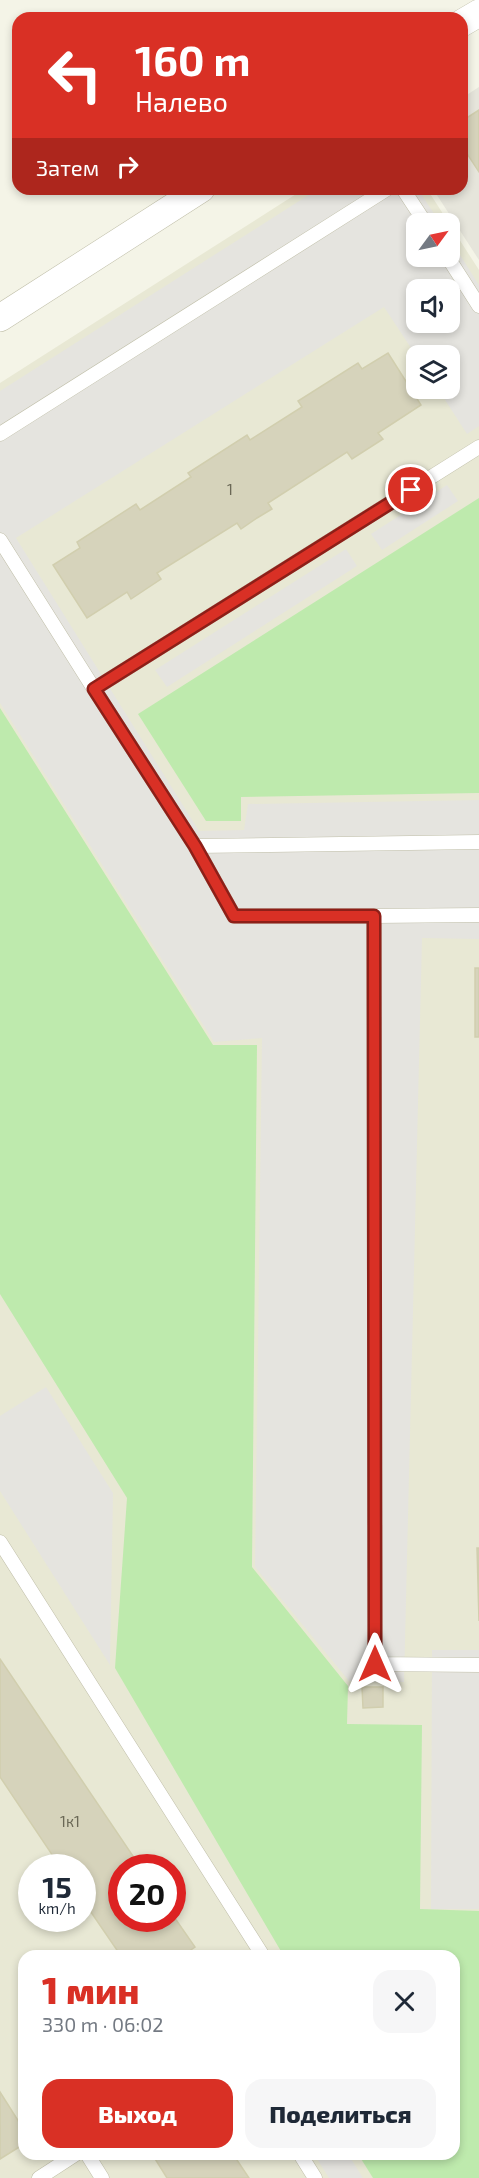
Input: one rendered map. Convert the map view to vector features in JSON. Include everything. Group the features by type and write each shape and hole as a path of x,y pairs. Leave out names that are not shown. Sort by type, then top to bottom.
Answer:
{"street":[{"path":"0,318 192,195"}],"lane":[{"path":"0,434 378,195"},
{"path":"407,195 419,213"},
{"path":"454,267 479,306"},
{"path":"94,689 479,447"},
{"path":"0,540 195,846 234,916 479,915"},
{"path":"195,846 479,842"},
{"path":"374,916 375,1664 479,1665"},
{"path":"0,1542 259,1950"},
{"path":"39,2178 67,2160"},
{"path":"91,2160 102,2178"},
{"path":"304,2160 315,2178"}],"shaded area":[{"path":"479,87 479,260 460,231 460,213 449,213 437,195 468,195 468,94"},
{"path":"295,195 431,195 443,213 406,213 406,267 460,267 460,241 479,270 479,2178 0,2178 0,383"},
{"path":"309,195 422,195 434,213 406,213 406,267 460,267 460,255 479,285 479,426 467,434 444,399 460,399 460,345 409,345 384,307 16,538 199,831 244,830 248,804 479,800 479,939 422,938 404,1682 349,1681 255,1567 262,1038 214,1042 0,703 0,391"},
{"path":"447,485 458,501 382,550 371,534"},
{"path":"346,549 357,566 167,687 155,670"},
{"path":"46,1387 113,1493 110,1665 0,1491 0,1416"},
{"path":"432,1650 479,1650 479,1909 431,1909"},
{"path":"318,2160 352,2160 363,2178 329,2178"}],"green space":[{"path":"479,498 479,793 241,797 241,821 206,821 138,714"},
{"path":"0,708 213,1045 257,1045 252,1567 348,1686 347,1724 422,1725 420,1909 479,1911 479,2178 373,2178 362,2160 460,2160 460,1950 280,1950 115,1668 127,1498 0,1294"}],"building":[{"path":"479,110 479,172 468,155 468,117"},
{"path":"388,353 406,381 406,399 417,399 421,405 378,433 383,439 352,459 347,452 268,503 272,509 241,529 237,523 157,573 161,579 131,599 127,592 87,618 53,565 80,548 77,542 136,504 140,510 191,477 188,473 247,435 250,440 302,407 298,401 358,363 362,369"},
{"path":"475,968 479,968 479,1037 475,1037"},
{"path":"477,1548 479,1548 479,1621"},
{"path":"0,1659 132,1854 108,1854 108,1932 185,1932 195,1947 191,1950 117,1950 96,1919 96,1854 52,1854 0,1777"},
{"path":"362,1687 383,1687 383,1707 363,1708"},
{"path":"0,2092 18,2120 18,2148 0,2159"},
{"path":"156,2160 237,2160 249,2178 167,2178"}],"route":[{"path":"375,1664 374,916 234,916 195,846 94,689 411,490"}]}
